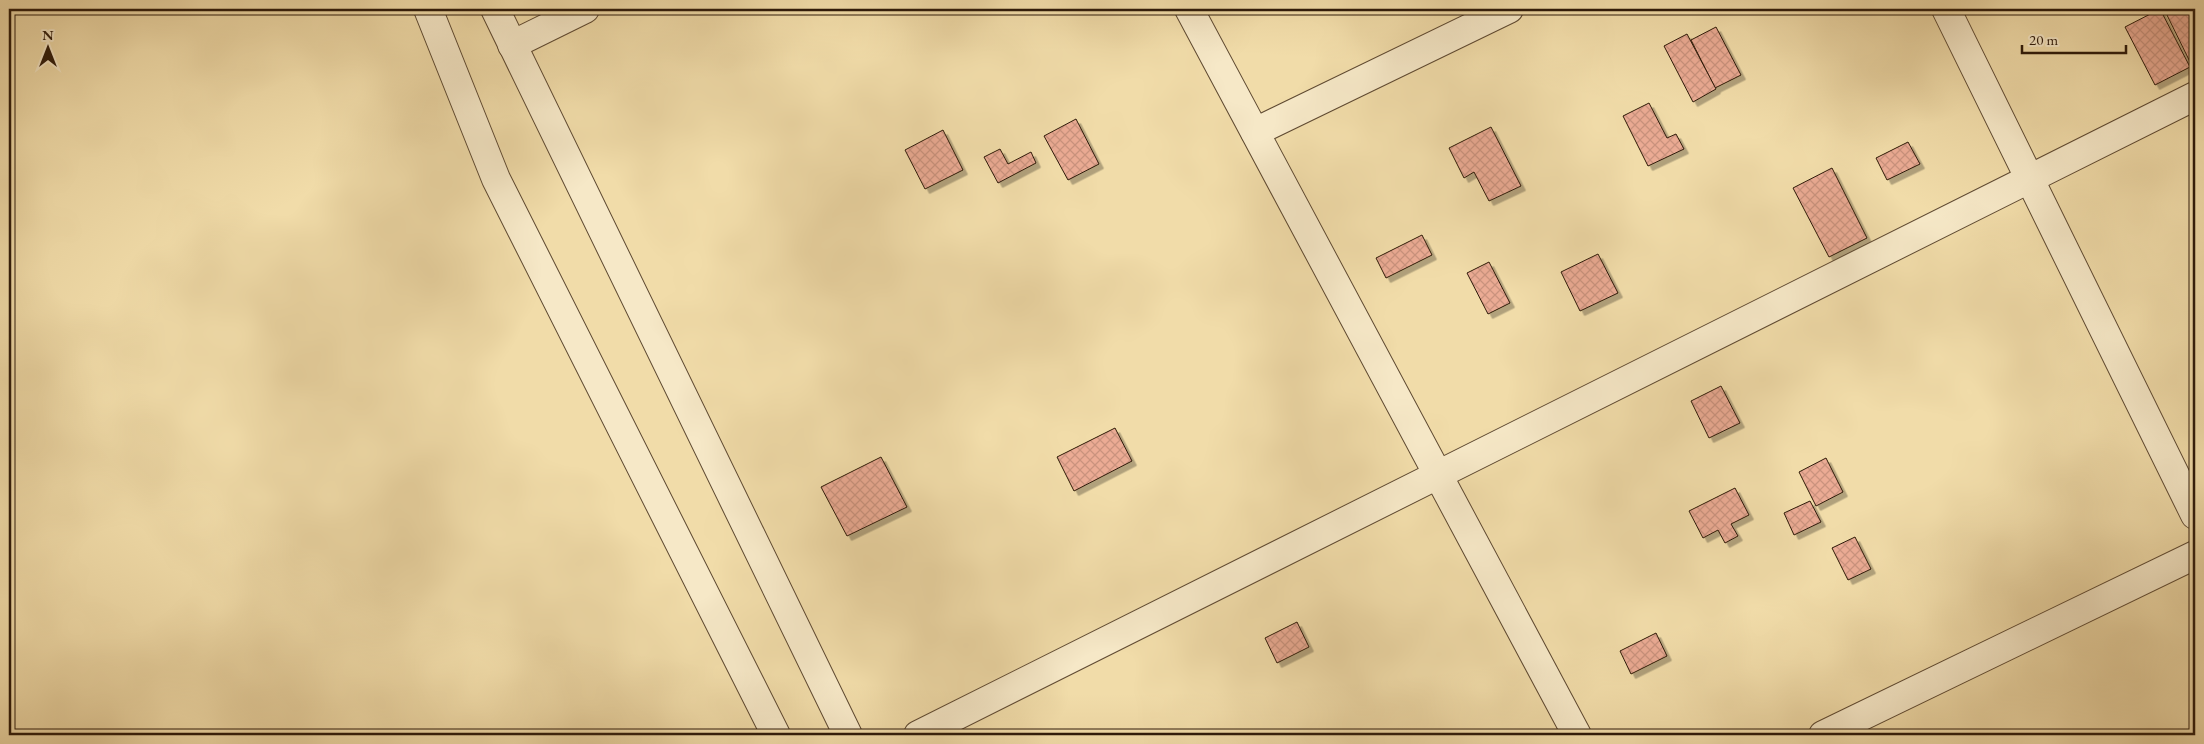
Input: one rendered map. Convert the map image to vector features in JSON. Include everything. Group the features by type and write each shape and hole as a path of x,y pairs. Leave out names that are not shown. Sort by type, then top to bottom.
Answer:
{"street":[{"path":"428,9 496,179 776,735"},
{"path":"495,9 848,735"},
{"path":"512,45 585,9"},
{"path":"1189,9 1577,735"},
{"path":"1255,132 1509,9"},
{"path":"1946,9 2195,515"},
{"path":"918,735 2195,96"},
{"path":"1822,735 2195,555"}],"building":[{"path":"2160,9 2190,67 2155,85 2125,27"},
{"path":"2164,9 2195,9 2195,65 2192,66"},
{"path":"1716,27 1741,75 1715,88 1691,40"},
{"path":"1687,34 1716,89 1693,102 1664,46"},
{"path":"1649,103 1667,138 1676,134 1684,149 1648,166 1623,116"},
{"path":"1076,119 1099,164 1068,180 1044,136"},
{"path":"1491,127 1521,186 1489,201 1474,172 1464,178 1449,148"},
{"path":"943,130 963,170 925,189 905,150"},
{"path":"1908,142 1920,164 1887,180 1876,158"},
{"path":"1000,149 1008,164 1031,152 1036,163 998,183 984,157"},
{"path":"1832,168 1867,238 1829,257 1793,188"},
{"path":"1422,235 1432,255 1386,278 1376,258"},
{"path":"1598,254 1618,293 1580,311 1561,272"},
{"path":"1489,262 1510,303 1488,314 1467,273"},
{"path":"1721,386 1740,423 1709,438 1691,401"},
{"path":"1115,428 1132,461 1074,491 1057,457"},
{"path":"881,457 907,507 847,536 821,487"},
{"path":"1826,458 1843,492 1816,506 1799,472"},
{"path":"1735,488 1749,515 1731,524 1738,536 1725,543 1718,530 1703,538 1689,511"},
{"path":"1810,501 1821,522 1794,535 1784,513"},
{"path":"1855,537 1871,569 1848,580 1832,548"},
{"path":"1297,622 1309,647 1277,663 1265,638"},
{"path":"1656,633 1667,656 1631,674 1620,651"}]}
